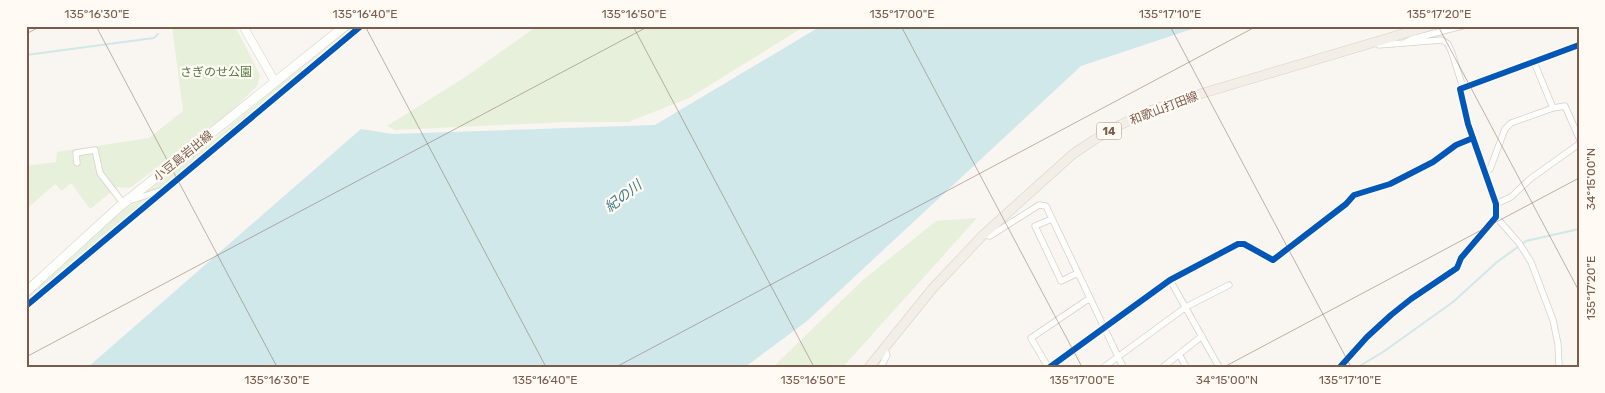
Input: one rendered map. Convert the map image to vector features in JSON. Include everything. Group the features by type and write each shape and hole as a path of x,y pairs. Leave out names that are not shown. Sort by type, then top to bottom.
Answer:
{"main road":[{"name":"小豆島岩出線","path":"26,292 123,204 345,26"},
{"name":"和歌山打田線","path":"869,367 933,288 983,235 1073,154 1118,126 1149,111 1200,94 1429,26"}],"street":[{"path":"243,26 274,82"},
{"path":"1404,43 1412,39 1462,26"},
{"path":"1376,41 1378,44 1436,40 1448,44 1463,88"},
{"path":"1340,367 1367,337 1410,298 1457,268 1461,258 1496,217 1496,204 1473,138 1460,90 1579,45"},
{"path":"1534,62 1553,108"},
{"path":"1486,172 1490,169 1505,129 1511,123 1553,108 1565,106 1579,138"},
{"path":"1090,298 1031,338 1049,367 1170,280 1238,244 1244,244 1273,260 1346,204 1354,195 1390,184 1433,162 1456,145 1473,138"},
{"path":"1496,204 1511,197 1536,173 1579,144"},
{"path":"77,163 76,152 95,150 96,165 100,173 123,204 169,188"},
{"path":"983,235 990,236 1039,205 1046,206 1123,367"},
{"path":"1496,217 1520,243 1523,249 1553,320 1560,367"},
{"path":"1052,219 1036,226 1061,281 1078,273"},
{"path":"1170,280 1219,367"},
{"path":"1104,367 1186,307 1229,285"},
{"path":"1163,367 1202,336"},
{"path":"881,367 887,355 885,349"},
{"path":"1179,354 1186,367"}],"green space":[{"name":"さぎのせ公園","path":"172,26 235,26 260,75 257,86 229,113 130,188 117,187 90,209 71,183 62,191 55,184 29,207 26,203 26,166 56,162 57,152 149,138 183,111"},
{"path":"349,26 356,26 166,187 140,197 205,147"},
{"path":"537,26 805,26 689,98 628,122 566,122 395,130 387,126 464,78"},
{"path":"157,194 26,302 26,297 125,208"},
{"path":"977,218 843,367 773,367 863,280 936,221"}],"water":[{"name":"紀の川","path":"821,26 1201,26 1081,66 807,321 745,367 88,367 361,129 393,134 655,125"}],"waterway":[{"path":"26,55 154,38 158,34"},
{"path":"1358,367 1383,352 1453,302 1497,262 1526,241 1579,229"}],"cycle path":[{"path":"26,306 361,26"},
{"path":"1340,367 1367,337 1391,315 1457,268 1461,258 1496,217 1496,204 1468,124 1460,89 1579,45"},
{"path":"1050,367 1170,280 1238,244 1244,244 1273,260 1346,204 1354,195 1390,184 1433,162 1456,145 1473,138"}]}
